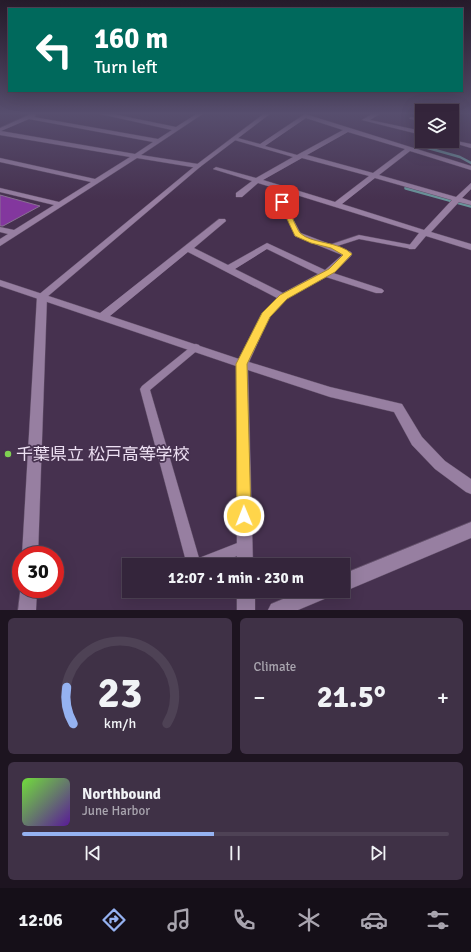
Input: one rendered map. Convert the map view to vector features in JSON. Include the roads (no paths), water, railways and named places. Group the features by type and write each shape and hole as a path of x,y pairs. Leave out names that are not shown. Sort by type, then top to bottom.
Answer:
{"street":[{"path":"54,141 198,166"},
{"path":"0,243 158,141"},
{"path":"30,546 42,296 198,166 231,141"},
{"path":"244,141 471,203"},
{"path":"261,146 268,141"},
{"path":"239,194 257,180 326,141"},
{"path":"387,141 471,168"},
{"path":"459,143 471,146"},
{"path":"336,205 410,148"},
{"path":"0,160 97,181"},
{"path":"216,169 281,187 471,248"},
{"path":"412,247 471,185"},
{"path":"0,190 60,204"},
{"path":"102,316 222,221"},
{"path":"0,229 14,233"},
{"path":"245,558 242,364 266,315 284,297 332,270 348,254 331,246 313,242 298,234"},
{"path":"228,269 267,246 326,274 379,291"},
{"path":"187,248 284,297"},
{"path":"0,283 330,392 398,408 417,441 440,465 471,487"},
{"path":"350,580 471,530"},
{"path":"27,610 28,598"},
{"path":"246,598 246,610"},
{"path":"277,610 306,598"}],"lane":[{"path":"281,187 275,190 275,193 282,202 298,234"},
{"path":"331,246 359,237 412,247"},
{"path":"192,558 145,389 196,347"},
{"path":"215,558 245,546"}],"waterway":[{"path":"428,148 460,157 471,163"},
{"path":"406,188 471,206"}],"place":[{"name":"千葉県立 松戸高等学校","path":"8,454"}]}
